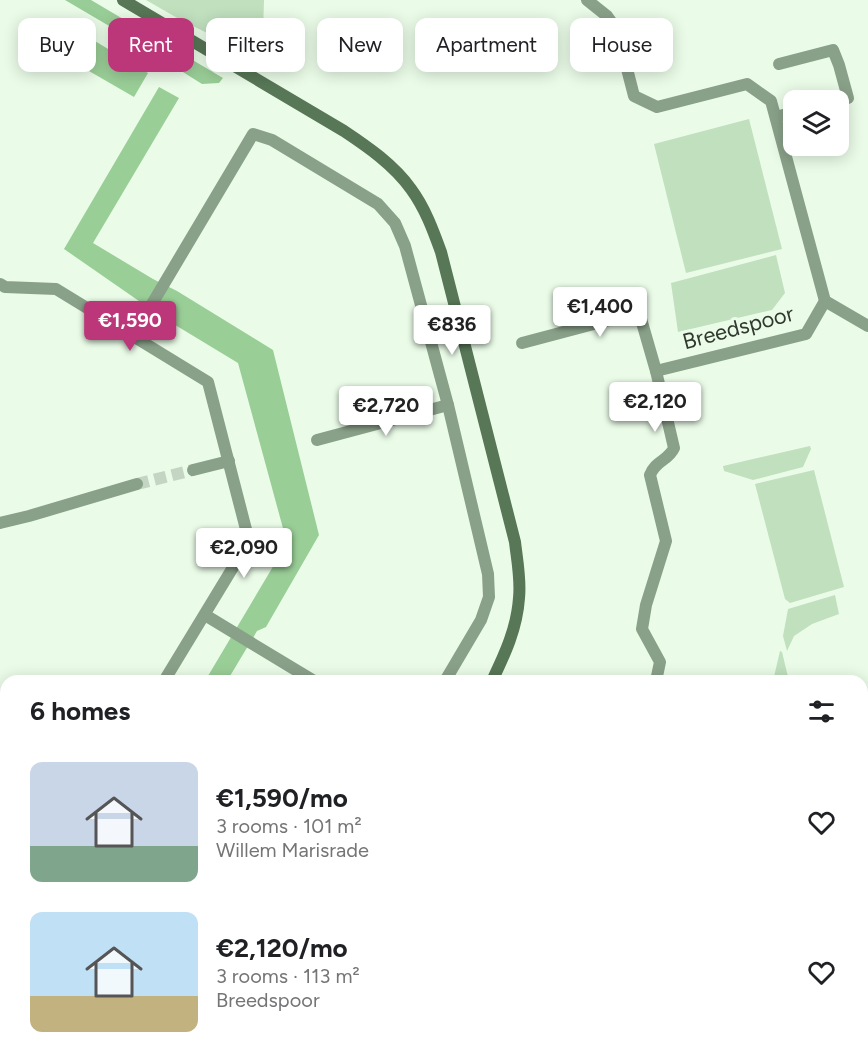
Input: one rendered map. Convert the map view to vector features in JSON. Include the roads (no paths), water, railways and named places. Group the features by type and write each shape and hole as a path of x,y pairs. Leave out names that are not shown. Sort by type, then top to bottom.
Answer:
{"street":[{"path":"123,0 371,149 411,189 429,218 441,252 515,542 519,579 517,615 509,644 495,675"},
{"path":"587,0 608,16 618,30 634,96 657,107 747,84 771,101 825,301 868,326"},
{"path":"779,64 833,50 846,90"},
{"path":"776,117 783,115"},
{"path":"133,336 253,134 272,140 378,204 395,223 405,246 448,405 488,574 489,597 481,620 448,675"},
{"path":"0,284 5,287 56,289 208,382 249,541 168,675"},
{"name":"Breedspoor","path":"656,371 806,334 825,301"},
{"path":"522,343 639,312 674,448 671,455 654,467 650,475 666,541 646,605 642,629 660,663 657,675"},
{"path":"317,440 448,405"},
{"path":"193,470 229,461"},
{"path":"0,523 137,484"},
{"path":"205,615 304,675"}],"tunnel":[{"path":"137,484 193,470"}]}
